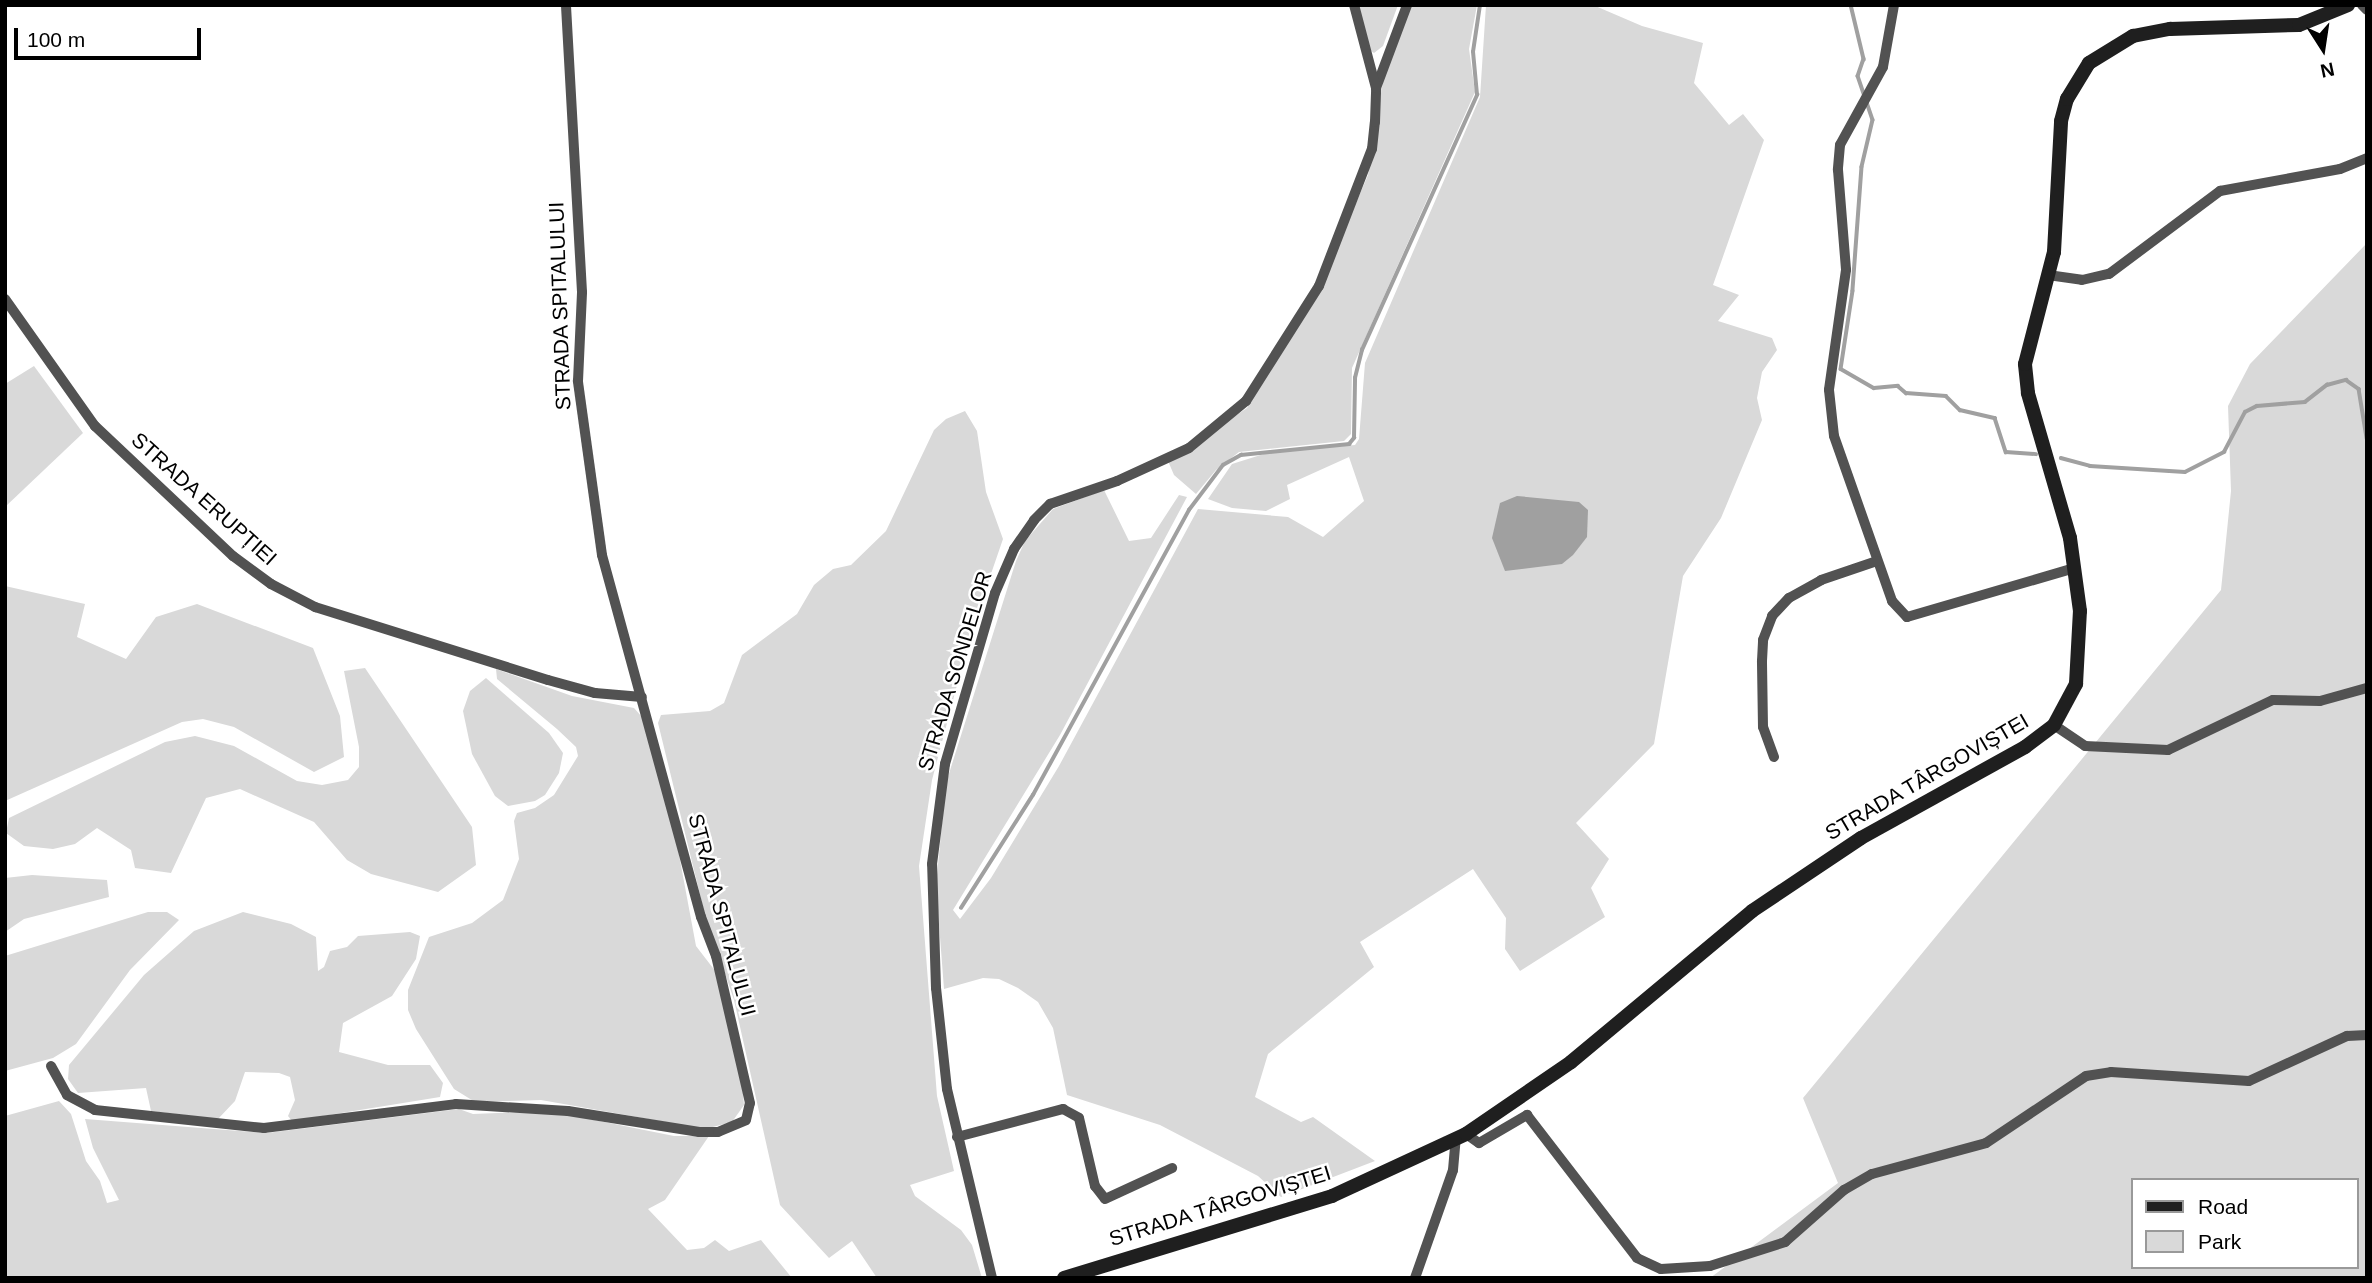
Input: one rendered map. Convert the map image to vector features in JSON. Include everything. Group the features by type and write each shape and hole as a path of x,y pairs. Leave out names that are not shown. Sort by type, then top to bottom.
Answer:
{"main road":[{"name":"STRADA TÂRGOVIȘTEI","path":"1064,1278 1332,1196 1461,1136 1571,1062 1752,911 1861,838 2025,747 2054,725 2071,700 2079,668 2081,629 2075,568 2025,376 2027,349 2049,275 2058,221 2061,121 2067,99 2089,63 2117,43 2150,32 2299,25 2348,5"}],"street":[{"name":"STRADA SPITALULUI","path":"51,1066 66,1094 95,1110 264,1128 456,1104 546,1108 699,1132 736,1127 750,1112 745,1079 716,956 701,917 602,555 578,381 582,292 566,5"},
{"name":"STRADA SONDELOR","path":"992,1278 957,1137 936,988 932,864 945,764 995,593 1014,549 1050,504 1117,481 1189,448 1246,401 1319,286 1372,149 1376,88 1354,5"},
{"path":"1376,88 1407,5"},
{"path":"1894,5 1883,67 1840,145 1838,170 1846,270 1829,390 1834,436 1892,601 1907,617 2075,568"},
{"path":"2362,5 2367,10"},
{"path":"2049,275 2082,279 2109,274 2220,191 2340,169 2367,158"},
{"name":"STRADA ERUPȚIEI","path":"5,299 94,426 233,556 271,584 315,607 548,680 595,693 642,697"},
{"path":"1774,757 1763,727 1762,661 1763,640 1772,616 1789,598 1821,580 1877,561"},
{"path":"2054,725 2085,747 2168,750 2273,700 2330,699 2367,688"},
{"path":"1514,1102 1527,1115 1637,1258 1661,1269 1700,1267 1785,1242 1844,1191 1872,1174 1986,1143 2087,1076 2111,1072 2249,1081 2347,1036 2367,1035"},
{"path":"957,1137 1063,1109 1079,1118 1096,1186 1105,1199 1172,1168"},
{"path":"1415,1278 1453,1170 1461,1136 1479,1143 1527,1115"}],"green space":[{"path":"1357,5 1398,5 1383,46 1374,53 1368,49"},
{"path":"1411,5 1477,5 1469,49 1475,92 1352,368 1351,434 1344,441 1239,452 1216,470 1196,494 1174,475 1168,461 1247,408 1318,292 1368,175 1384,75"},
{"path":"1486,5 1593,5 1642,26 1703,43 1694,83 1729,125 1743,114 1764,140 1713,285 1739,295 1718,321 1772,338 1777,350 1762,372 1757,398 1762,420 1721,518 1683,576 1654,744 1576,823 1609,859 1591,888 1605,917 1520,971 1505,949 1506,918 1473,869 1360,942 1374,967 1268,1054 1255,1097 1301,1122 1313,1117 1375,1161 1281,1197 1258,1176 1160,1125 1067,1095 1053,1028 1038,1002 1018,988 999,979 983,978 944,989 936,885 946,783 1016,561 1025,541 1053,509 1104,490 1129,541 1151,538 1179,495 1187,497 1060,735 953,910 960,919 991,878 1059,766 1198,509 1288,517 1323,537 1364,501 1349,457 1287,485 1290,499 1266,511 1232,508 1208,499 1232,464 1267,453 1355,445 1359,439 1365,363 1480,97"},
{"path":"2367,243 2367,1278 1710,1278 1838,1183 1803,1098 2221,590 2231,491 2228,406 2250,364"},
{"path":"34,366 83,433 5,507 5,384"},
{"path":"965,411 977,431 986,492 1003,539 971,632 932,780 919,866 937,1096 954,1171 910,1185 915,1196 961,1230 972,1245 982,1278 877,1278 852,1241 829,1258 780,1205 734,1000 705,915 658,723 661,715 710,711 724,703 742,655 797,614 814,585 833,569 851,565 886,531 934,430 946,419"},
{"path":"5,586 85,604 77,637 126,659 156,617 197,604 313,648 340,716 344,757 314,772 234,727 203,719 182,722 5,801"},
{"path":"365,668 472,827 476,865 438,892 371,874 347,860 314,822 240,789 206,798 171,873 135,868 131,850 97,828 75,844 53,849 24,846 6,833 9,818 165,742 195,736 234,746 297,781 322,785 348,780 359,767 359,747 344,671"},
{"path":"496,669 572,696 634,708 642,717 677,844 696,946 716,972 742,1082 744,1105 732,1122 705,1129 541,1100 475,1102 454,1089 416,1029 408,1010 408,990 429,937 472,923 503,900 519,859 514,821 517,813 535,808 554,795 578,756 576,747 497,679"},
{"path":"486,678 549,733 563,753 559,773 545,795 535,801 508,806 495,796 472,754 463,711 470,691"},
{"path":"32,875 107,880 109,897 24,919 5,932 5,878"},
{"path":"148,912 167,912 179,920 130,970 76,1044 53,1058 5,1071 5,956"},
{"path":"243,912 291,924 316,937 318,971 324,967 330,951 347,947 358,936 410,932 420,936 416,959 392,996 343,1023 339,1052 388,1065 430,1065 443,1083 440,1097 292,1121 288,1116 295,1100 290,1077 279,1073 245,1072 235,1101 218,1119 151,1111 146,1088 78,1093 68,1079 69,1065 144,975 194,931"},
{"path":"59,1101 71,1114 86,1161 100,1181 107,1203 119,1200 93,1148 85,1119 267,1133 459,1109 473,1114 550,1111 674,1136 709,1136 665,1200 648,1209 687,1250 704,1248 715,1240 729,1251 761,1240 792,1278 5,1278 5,1116"}],"shaded area":[{"path":"1517,496 1579,502 1588,510 1587,537 1562,564 1505,571 1492,538 1500,503"}],"waterway":[{"path":"961,908 1033,795 1189,510 1223,465 1241,455 1349,444 1354,438 1355,378 1362,350 1477,95 1473,52 1480,5"},
{"path":"1851,5 1864,59 1858,76 1873,120 1862,167 1853,291 1841,369 1874,388 1898,386 1906,393 1946,396 1960,410 1995,418 2006,452 2036,454"},
{"path":"2061,458 2090,466 2185,472 2224,452 2245,412 2257,406 2305,402 2327,385 2346,380 2359,389 2367,438"}]}
